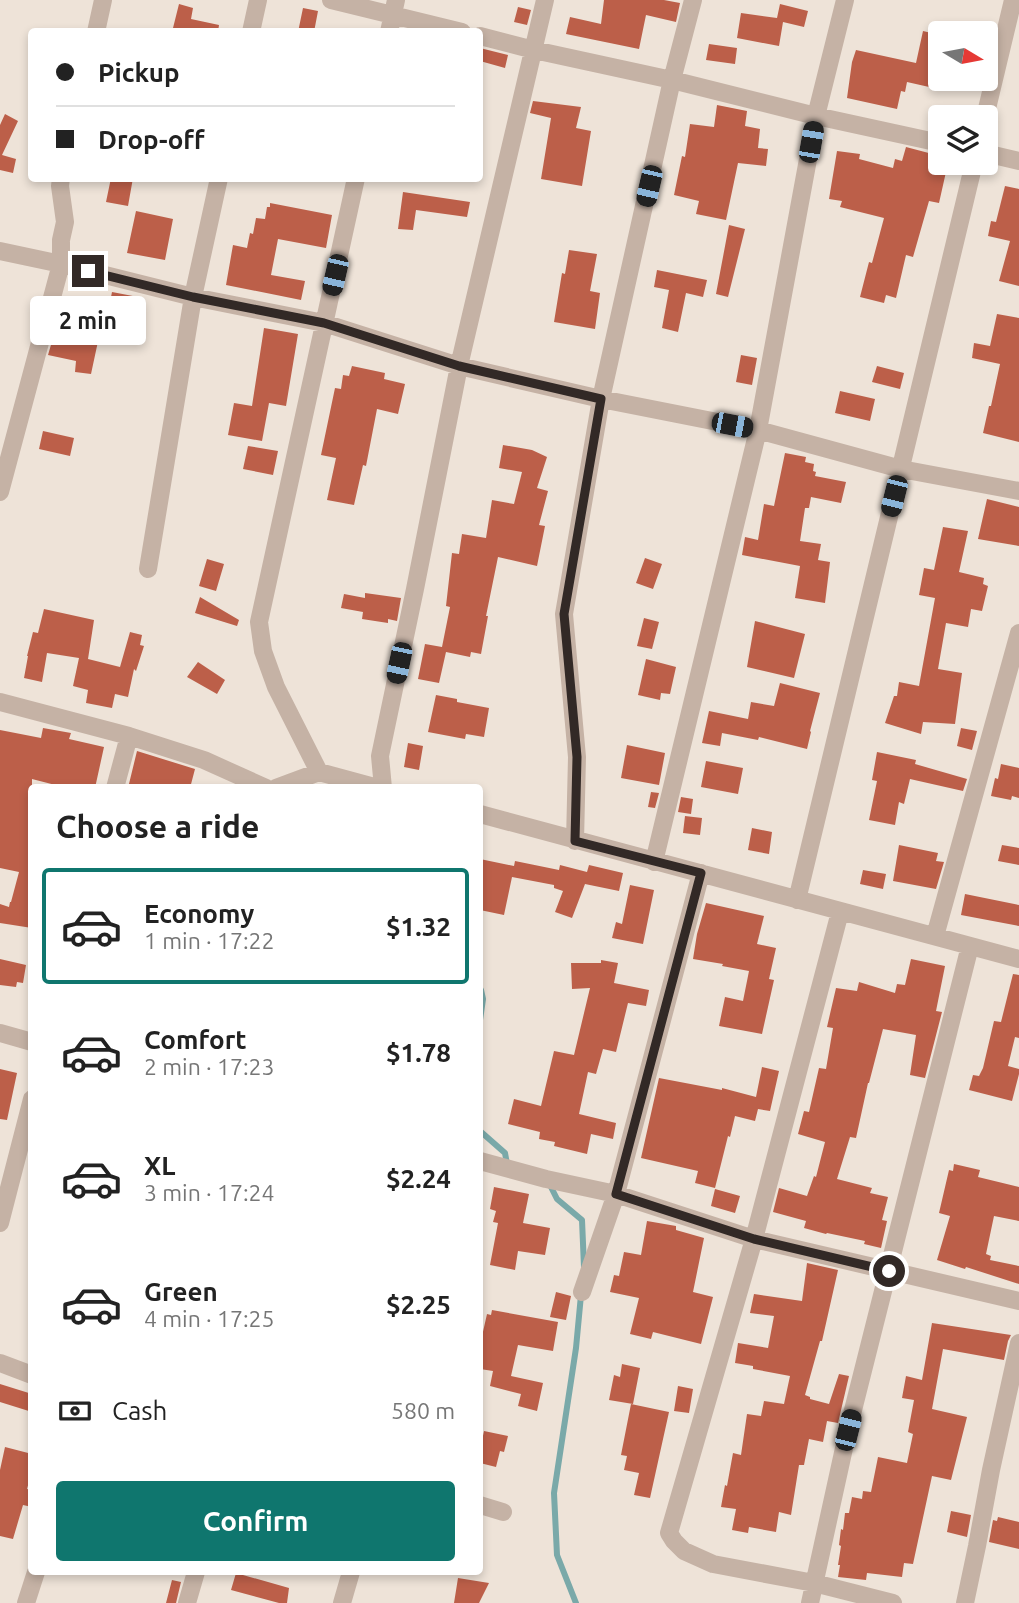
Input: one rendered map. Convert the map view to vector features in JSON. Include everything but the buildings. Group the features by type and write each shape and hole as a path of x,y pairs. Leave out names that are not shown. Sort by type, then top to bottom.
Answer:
{"street":[{"path":"97,28 103,0"},
{"path":"252,28 258,0"},
{"path":"331,0 446,28"},
{"path":"381,784 380,756 459,366 545,0"},
{"path":"575,841 577,757 564,614 601,399 672,80 693,0"},
{"path":"654,862 758,430 816,116 845,0"},
{"path":"988,105 1013,0"},
{"path":"483,37 928,140"},
{"path":"998,156 1019,161"},
{"path":"797,900 971,175"},
{"path":"0,492 61,264 61,240 65,222 60,182"},
{"path":"148,569 193,297 218,182"},
{"path":"319,772 276,687 263,651 259,622 355,182"},
{"path":"0,251 193,297 324,323 459,366 601,399 758,430 901,469 1019,491"},
{"path":"935,936 1019,633"},
{"path":"0,702 129,736 204,760 257,784"},
{"path":"116,784 129,736"},
{"path":"287,784 319,772 366,784"},
{"path":"483,815 1019,959"},
{"path":"582,1292 616,1194 701,873"},
{"path":"840,912 754,1239 669,1533 684,1551 713,1564 814,1583 893,1603"},
{"path":"810,1603 848,1430 970,946"},
{"path":"0,1033 28,1041"},
{"path":"0,1223 28,1114"},
{"path":"483,1162 616,1194 754,1239 1019,1301"},
{"path":"965,1603 1019,1343"},
{"path":"0,1363 28,1374"},
{"path":"483,1506 503,1511"},
{"path":"26,1603 35,1575"},
{"path":"187,1603 195,1575"},
{"path":"342,1603 350,1575"}],"waterway":[{"path":"483,1134 505,1153 507,1164"},
{"path":"549,1183 557,1199 582,1220 584,1267"},
{"path":"576,1603 557,1555 554,1493 576,1348 581,1295"}],"route":[{"path":"88,271 193,297 324,323 459,366 601,399 564,614 577,757 575,841 701,873 616,1194 754,1239 889,1271"}]}
